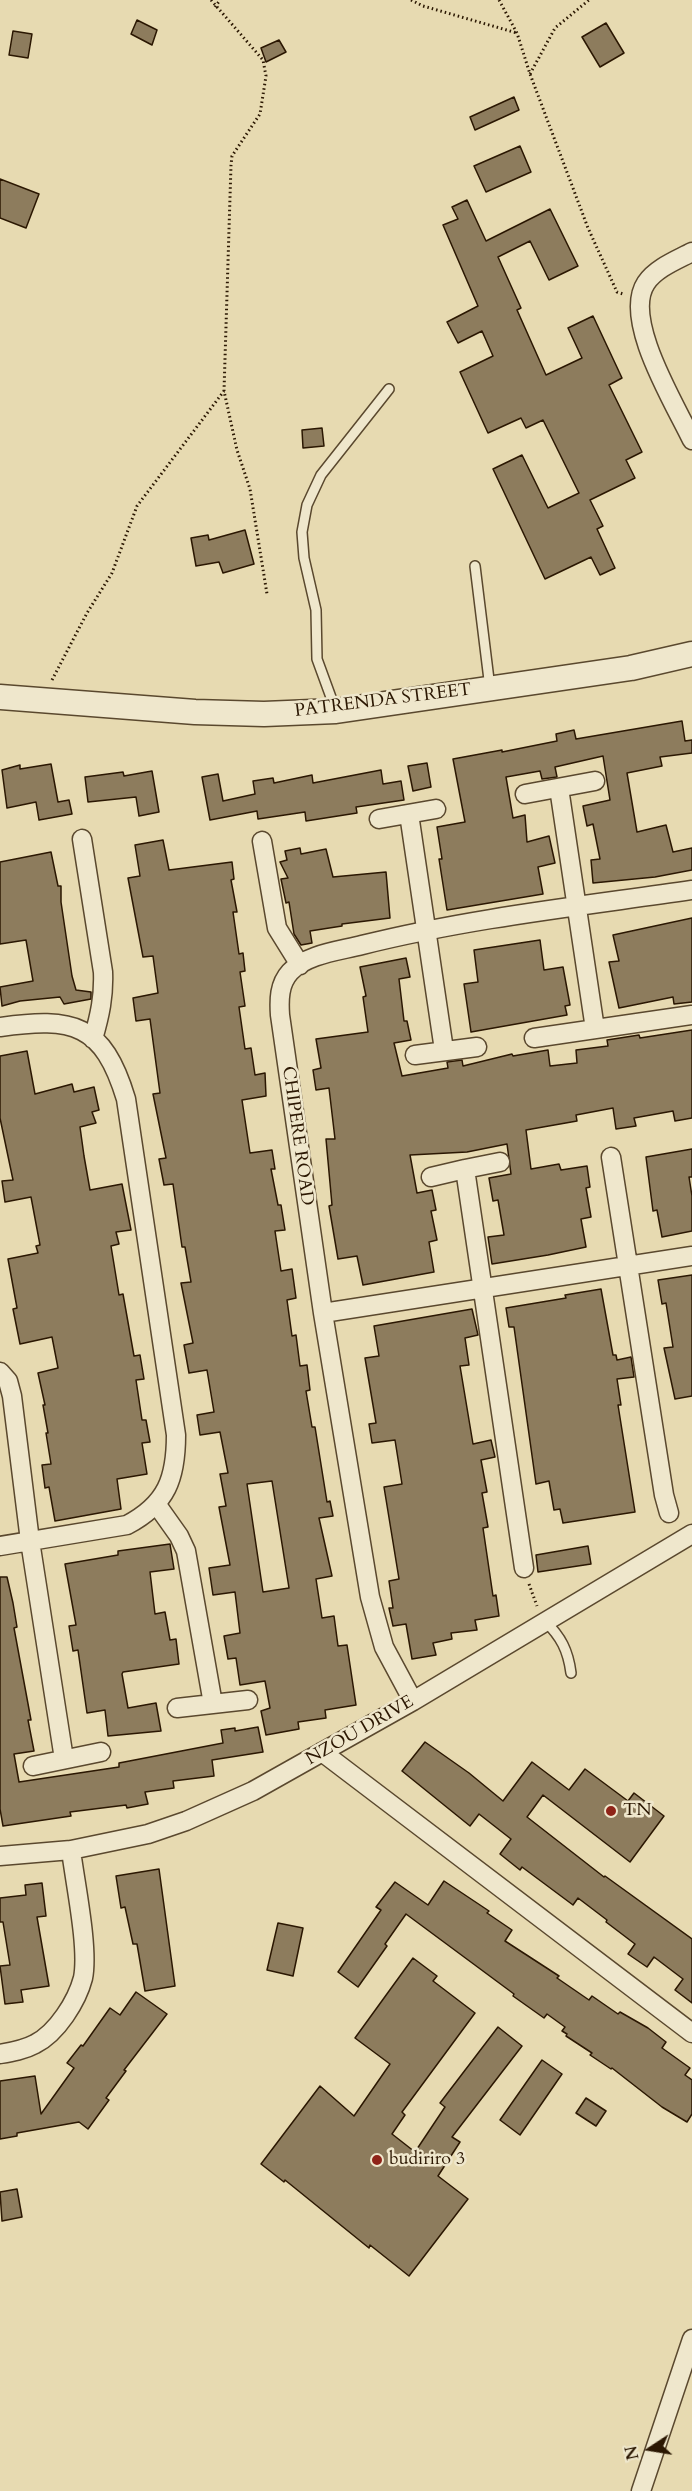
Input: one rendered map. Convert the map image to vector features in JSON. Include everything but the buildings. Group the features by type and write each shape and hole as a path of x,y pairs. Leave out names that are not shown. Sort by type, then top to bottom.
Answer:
{"street":[{"path":"692,252 661,269 647,282 640,298 639,317 644,339 692,440"},
{"name":"PATRENDA STREET","path":"0,697 195,712 264,714 336,711 631,668 692,654"},
{"path":"525,794 595,781"},
{"path":"559,788 595,1029"},
{"path":"378,819 436,809"},
{"path":"409,814 444,1050"},
{"path":"82,839 103,972 102,1010 93,1039"},
{"path":"262,841 277,928 300,965"},
{"name":"CHIPERE ROAD","path":"413,1701 384,1647 372,1606 323,1313 279,1008 282,986 290,973 300,965 320,956 427,929 692,890"},
{"path":"534,1038 692,1015"},
{"path":"0,1028 36,1022 56,1023 77,1029 103,1048 117,1071 126,1099 176,1435 176,1461 167,1486 157,1505 146,1515 128,1525 0,1546"},
{"path":"415,1054 477,1047"},
{"path":"611,1157 627,1268 664,1495 669,1513"},
{"path":"431,1177 500,1162"},
{"path":"465,1169 524,1568"},
{"path":"323,1313 627,1268 692,1256"},
{"path":"0,1372 8,1381 12,1396 30,1541 64,1759"},
{"path":"157,1505 179,1536 186,1551 213,1704"},
{"name":"NZOU DRIVE","path":"0,1856 71,1850 148,1834 186,1821 253,1791 413,1701 544,1621 690,1540"},
{"path":"177,1708 248,1700"},
{"path":"33,1766 101,1752"},
{"path":"322,1752 692,2033"},
{"path":"0,2054 15,2052 37,2043 59,2024 83,1978 84,1953 71,1850"},
{"path":"641,2491 692,2339"}],"lane":[{"path":"336,711 317,658 316,610 304,558 302,532 307,505 321,475 389,388"},
{"path":"475,566 490,688"},
{"path":"544,1621 559,1635 565,1646 571,1673"}],"path":[{"path":"211,0 263,60 266,76 260,114 232,156 229,271 223,362 224,391 237,450 250,489 267,594"},
{"path":"215,7 220,0"},
{"path":"411,0 423,6 517,33"},
{"path":"499,0 517,33 530,74 588,228 617,292 640,298"},
{"path":"530,74 555,27 590,0"},
{"path":"42,700 87,613 112,573 137,506 224,391"},
{"path":"524,1568 544,1621"}],"place":[{"name":"TN","path":"611,1811"},
{"name":"budiriro 3","path":"377,2160"}]}
